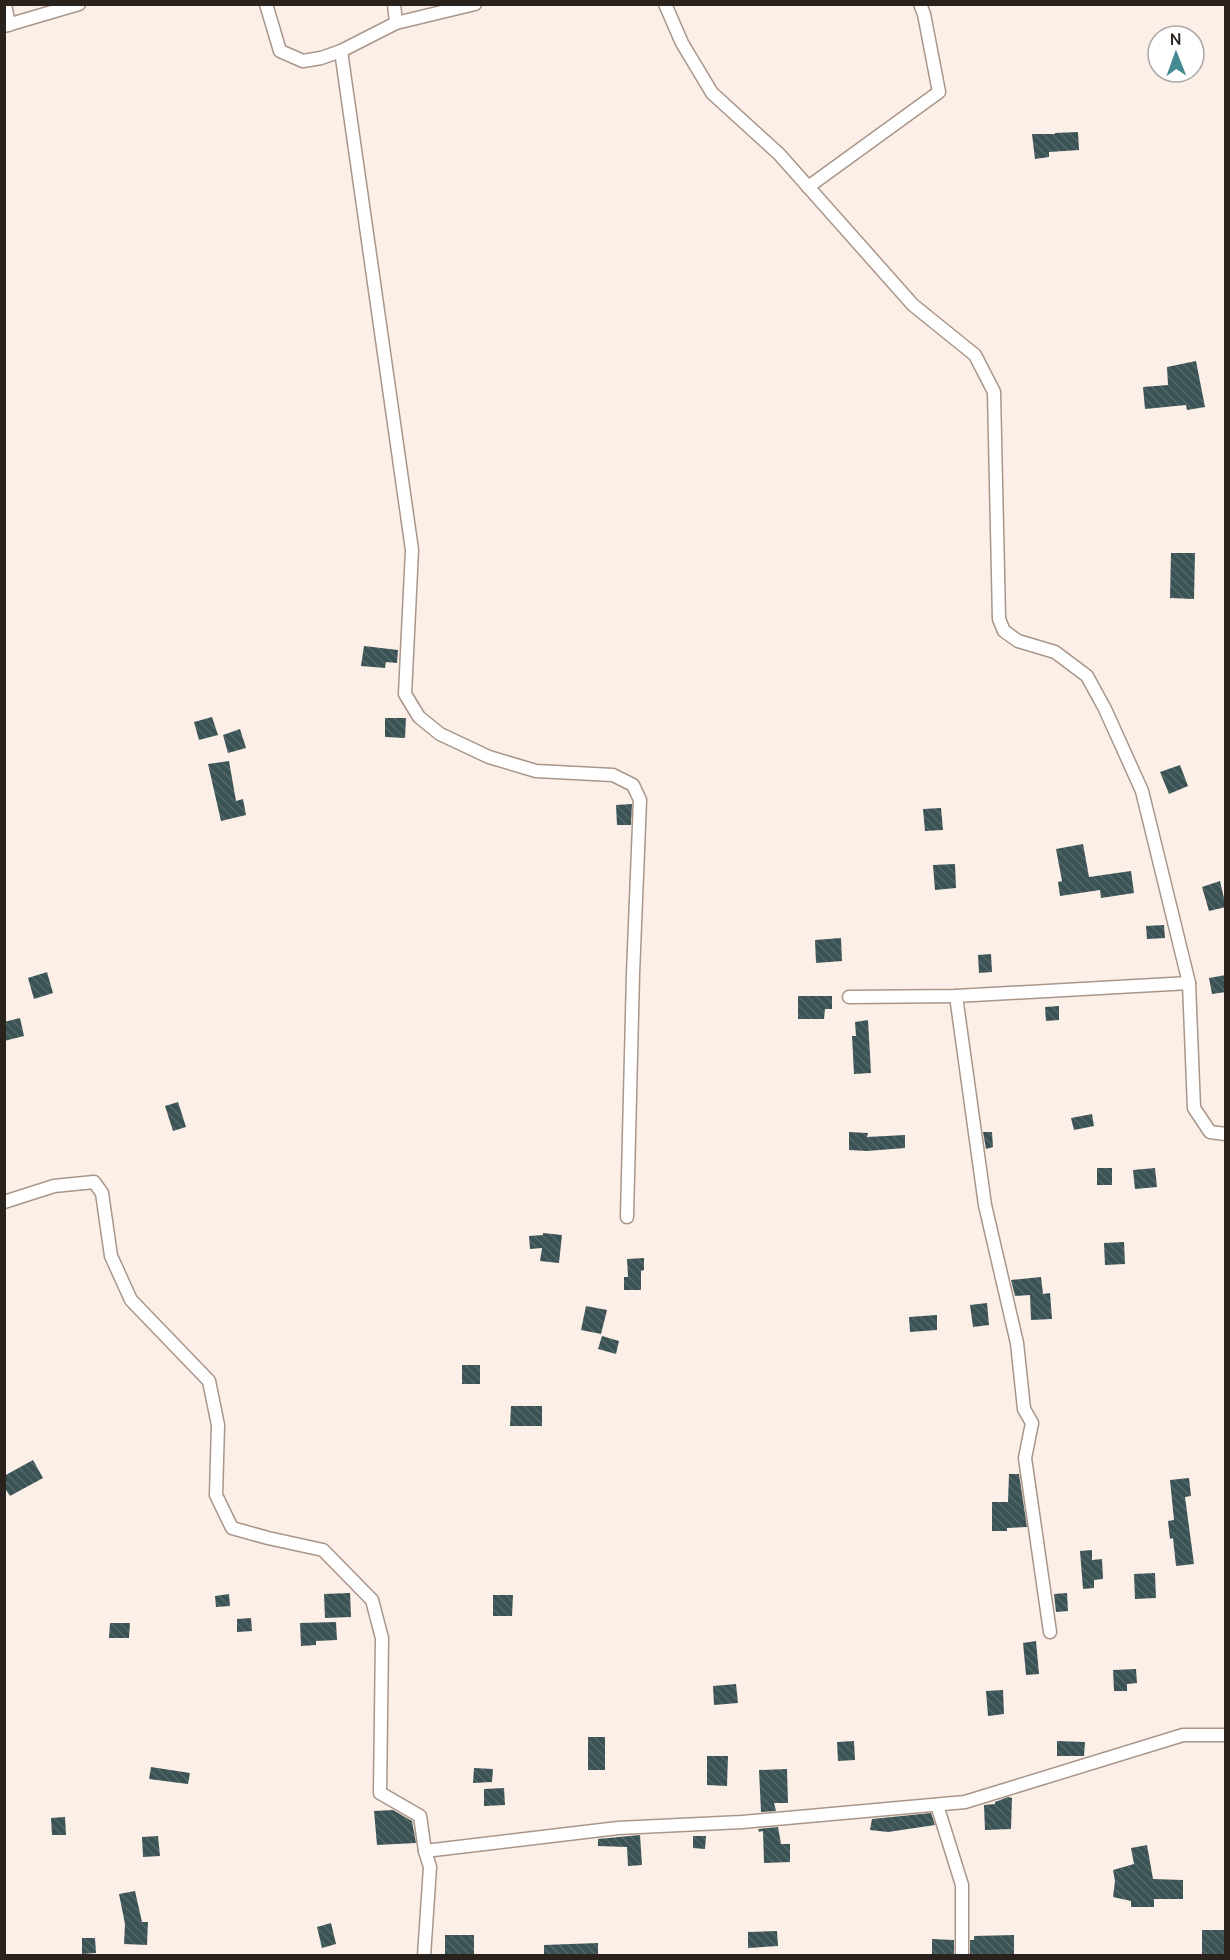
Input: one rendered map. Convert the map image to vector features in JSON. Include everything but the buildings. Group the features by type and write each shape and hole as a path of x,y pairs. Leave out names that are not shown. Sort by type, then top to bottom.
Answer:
{"street":[{"path":"5,4 7,26 79,4"},
{"path":"266,4 280,51 303,61 341,51 396,23 475,4"},
{"path":"394,4 396,23"},
{"path":"665,4 682,43 712,93 779,154 913,305 975,355 994,392 999,619 1004,631 1018,641 1055,652 1087,676 1105,709 1142,791 1188,983 1194,1108 1210,1132 1226,1134"},
{"path":"808,187 939,92 920,4"},
{"path":"341,51 412,550 405,694 418,717 440,734 489,757 536,771 613,775 633,785 640,800 627,1217"},
{"path":"849,997 956,996 1188,983"},
{"path":"956,996 985,1205 1017,1343 1024,1409 1032,1423 1025,1458 1050,1632"},
{"path":"4,1203 54,1186 94,1182 102,1193 111,1256 132,1300 209,1381 218,1425 216,1495 232,1528 323,1550 372,1600 382,1638 380,1793 420,1816 425,1851 430,1867 424,1956"},
{"path":"425,1851 618,1828 742,1822 965,1802 1183,1735 1226,1735"},
{"path":"937,1805 962,1885 962,1956"}]}
